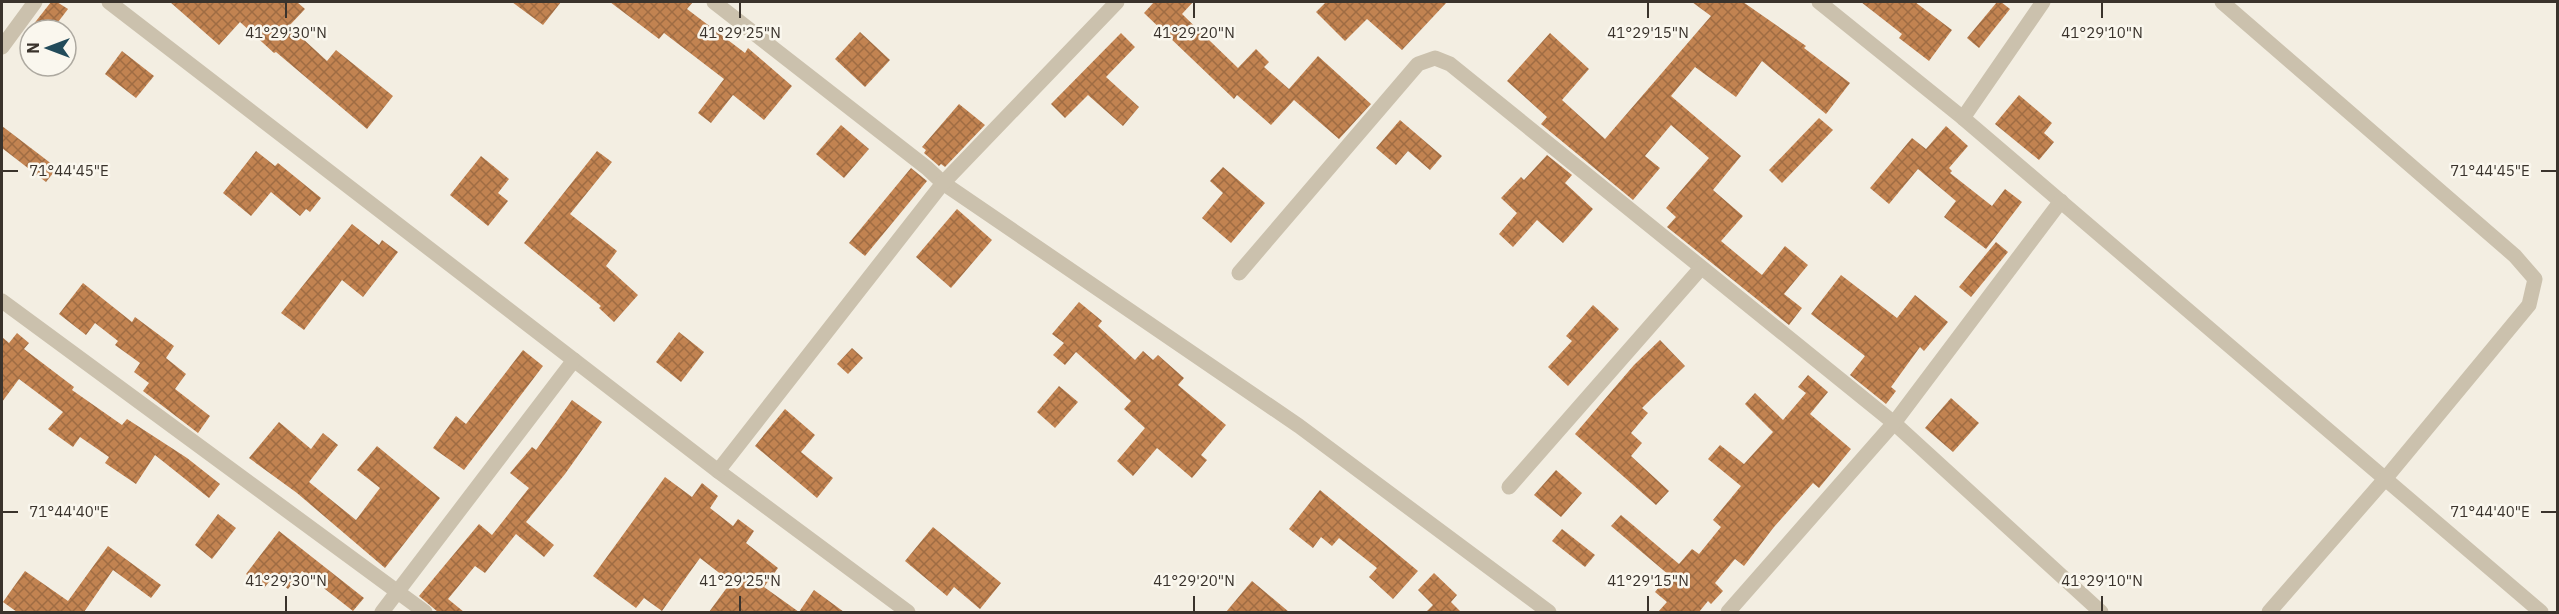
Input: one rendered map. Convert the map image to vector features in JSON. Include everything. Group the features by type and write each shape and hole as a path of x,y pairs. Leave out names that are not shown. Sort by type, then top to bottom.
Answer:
{"street":[{"path":"2,47 35,2"},
{"path":"109,2 718,471 908,612"},
{"path":"714,2 927,168 943,183 1299,426 1549,612"},
{"path":"718,471 943,183 1117,2"},
{"path":"1819,2 1963,118 2541,612"},
{"path":"1963,118 2043,2"},
{"path":"2222,2 2515,256 2535,279 2529,305 2385,479 2270,612"},
{"path":"1239,273 1418,64 1436,58 1450,64 1894,423 2101,612"},
{"path":"1728,612 1894,423 2061,201"},
{"path":"1509,488 1701,267"},
{"path":"2,301 425,612"},
{"path":"382,612 574,360"}],"building":[{"path":"51,2 57,2 68,9 61,18 38,18"},
{"path":"170,2 297,2 305,9 289,26 327,61 336,50 393,96 367,129 276,52 274,53 240,22 219,45"},
{"path":"512,2 561,2 543,25"},
{"path":"610,2 693,2 687,9 745,53 748,48 792,86 764,120 733,95 711,123 698,113 724,79 664,33 659,39"},
{"path":"1154,2 1193,2 1182,14 1238,68 1256,49 1269,62 1264,67 1289,89 1318,56 1371,104 1339,139 1294,100 1271,125 1237,95 1234,99 1144,13"},
{"path":"1326,2 1447,2 1402,50 1367,19 1345,41 1316,12"},
{"path":"1692,2 1743,2 1806,46 1804,48 1850,83 1826,114 1762,61 1736,97 1695,67 1671,96 1741,156 1713,190 1743,216 1721,241 1762,275 1785,246 1808,265 1784,294 1802,308 1789,325 1667,227 1676,217 1666,208 1709,158 1671,125 1645,156 1660,168 1633,200 1541,124 1547,117 1507,81 1550,33 1589,69 1562,100 1605,139 1711,16"},
{"path":"1861,2 1915,2 1952,30 1929,61 1899,38 1902,34"},
{"path":"1997,2 2001,2 2010,9 1979,48 1967,38"},
{"path":"860,32 890,60 865,87 835,59"},
{"path":"1121,33 1135,47 1106,77 1139,107 1123,126 1088,95 1065,118 1051,104"},
{"path":"122,51 154,76 136,98 105,74"},
{"path":"2019,95 2052,123 2044,133 2054,142 2039,160 1995,124"},
{"path":"959,104 985,125 945,167 941,164 939,166 924,153 926,150 922,147"},
{"path":"1819,118 1833,130 1782,183 1769,170"},
{"path":"1400,120 1442,156 1430,170 1408,151 1396,165 1376,148"},
{"path":"841,125 869,149 844,178 816,154"},
{"path":"2,126 57,168 46,182 2,148"},
{"path":"1946,126 1968,146 1949,168 1952,171 1950,173 1992,206 2005,189 2022,202 1986,249 1944,217 1956,201 1918,169 1889,204 1870,188 1912,138 1926,149"},
{"path":"256,151 275,166 278,163 321,198 310,212 306,209 300,216 271,192 251,216 223,193"},
{"path":"597,151 612,162 570,214 617,251 606,266 638,295 614,322 599,308 601,306 524,243"},
{"path":"1547,155 1572,175 1565,183 1593,209 1563,243 1537,220 1513,247 1499,234 1517,213 1501,198 1521,177 1524,180"},
{"path":"481,156 509,179 498,193 508,201 488,226 450,195"},
{"path":"1223,167 1265,203 1231,243 1202,218 1223,193 1210,181"},
{"path":"911,168 927,181 865,256 849,243"},
{"path":"957,209 992,240 951,288 916,257"},
{"path":"352,224 379,245 382,240 398,252 363,297 342,280 304,330 281,313"},
{"path":"1996,242 2008,252 1971,297 1959,287"},
{"path":"1841,275 1897,318 1915,295 1948,322 1924,351 1920,347 1891,387 1896,391 1886,404 1850,375 1865,356 1811,314"},
{"path":"83,283 132,322 135,317 174,346 166,358 186,374 175,389 210,416 198,433 143,391 149,383 134,372 140,363 115,345 118,341 95,323 86,335 59,314"},
{"path":"1079,302 1102,321 1098,326 1135,360 1143,351 1153,360 1158,355 1184,378 1178,385 1226,425 1201,455 1207,460 1192,478 1157,448 1133,476 1117,461 1145,428 1124,409 1131,401 1076,352 1065,365 1053,355 1064,343 1052,334"},
{"path":"1593,305 1619,329 1568,386 1548,367 1572,341 1566,336"},
{"path":"679,332 704,352 681,382 656,362"},
{"path":"17,333 29,343 24,349 74,387 72,390 122,425 127,419 187,458 220,484 209,498 155,455 136,484 105,463 109,457 80,437 73,447 48,429 63,412 19,379 2,402 2,337 9,343"},
{"path":"1660,340 1685,366 1642,408 1648,413 1631,433 1642,443 1631,456 1669,491 1656,505 1575,434 1634,365"},
{"path":"852,348 863,358 848,374 837,364"},
{"path":"523,350 543,366 464,470 433,448 456,416 466,424"},
{"path":"1808,375 1828,392 1810,414 1851,449 1819,488 1813,483 1774,527 1744,566 1735,559 1715,583 1723,591 1711,604 1708,601 1699,612 1658,612 1667,602 1655,592 1669,575 1611,526 1621,515 1679,564 1692,549 1699,554 1721,527 1713,520 1741,486 1708,459 1720,445 1744,464 1773,432 1745,404 1755,393 1783,420 1806,393 1798,387"},
{"path":"1059,386 1078,402 1055,428 1037,412"},
{"path":"1951,398 1979,423 1953,452 1925,428"},
{"path":"572,400 602,422 565,474 526,522 554,545 544,557 516,534 485,573 475,566 448,599 464,612 438,612 419,596 479,524 492,535 529,488 510,473 532,447 536,450"},
{"path":"785,409 815,435 801,452 833,478 817,498 755,446"},
{"path":"279,422 311,449 323,433 338,445 309,482 356,520 380,488 357,470 377,446 440,498 385,568 297,493 249,458"},
{"path":"1556,470 1582,493 1561,517 1534,495"},
{"path":"665,477 692,497 702,483 718,496 710,508 733,526 738,519 754,531 746,543 778,568 764,587 799,612 709,612 731,582 700,558 662,611 644,598 636,608 593,576"},
{"path":"1320,490 1418,571 1393,599 1369,577 1377,568 1339,538 1332,546 1321,537 1313,548 1289,529"},
{"path":"218,514 236,528 212,559 195,545"},
{"path":"933,527 1001,583 980,609 954,587 947,596 905,561"},
{"path":"1562,529 1595,555 1585,567 1552,541"},
{"path":"279,531 364,598 353,611 302,571 288,589 273,577 264,588 246,574"},
{"path":"108,546 161,585 151,598 113,570 84,612 17,612 3,602 25,571 68,601"},
{"path":"1434,573 1457,595 1451,602 1461,612 1426,612 1433,605 1418,590"},
{"path":"1252,581 1289,612 1226,612"},
{"path":"814,590 844,612 799,612"}]}
